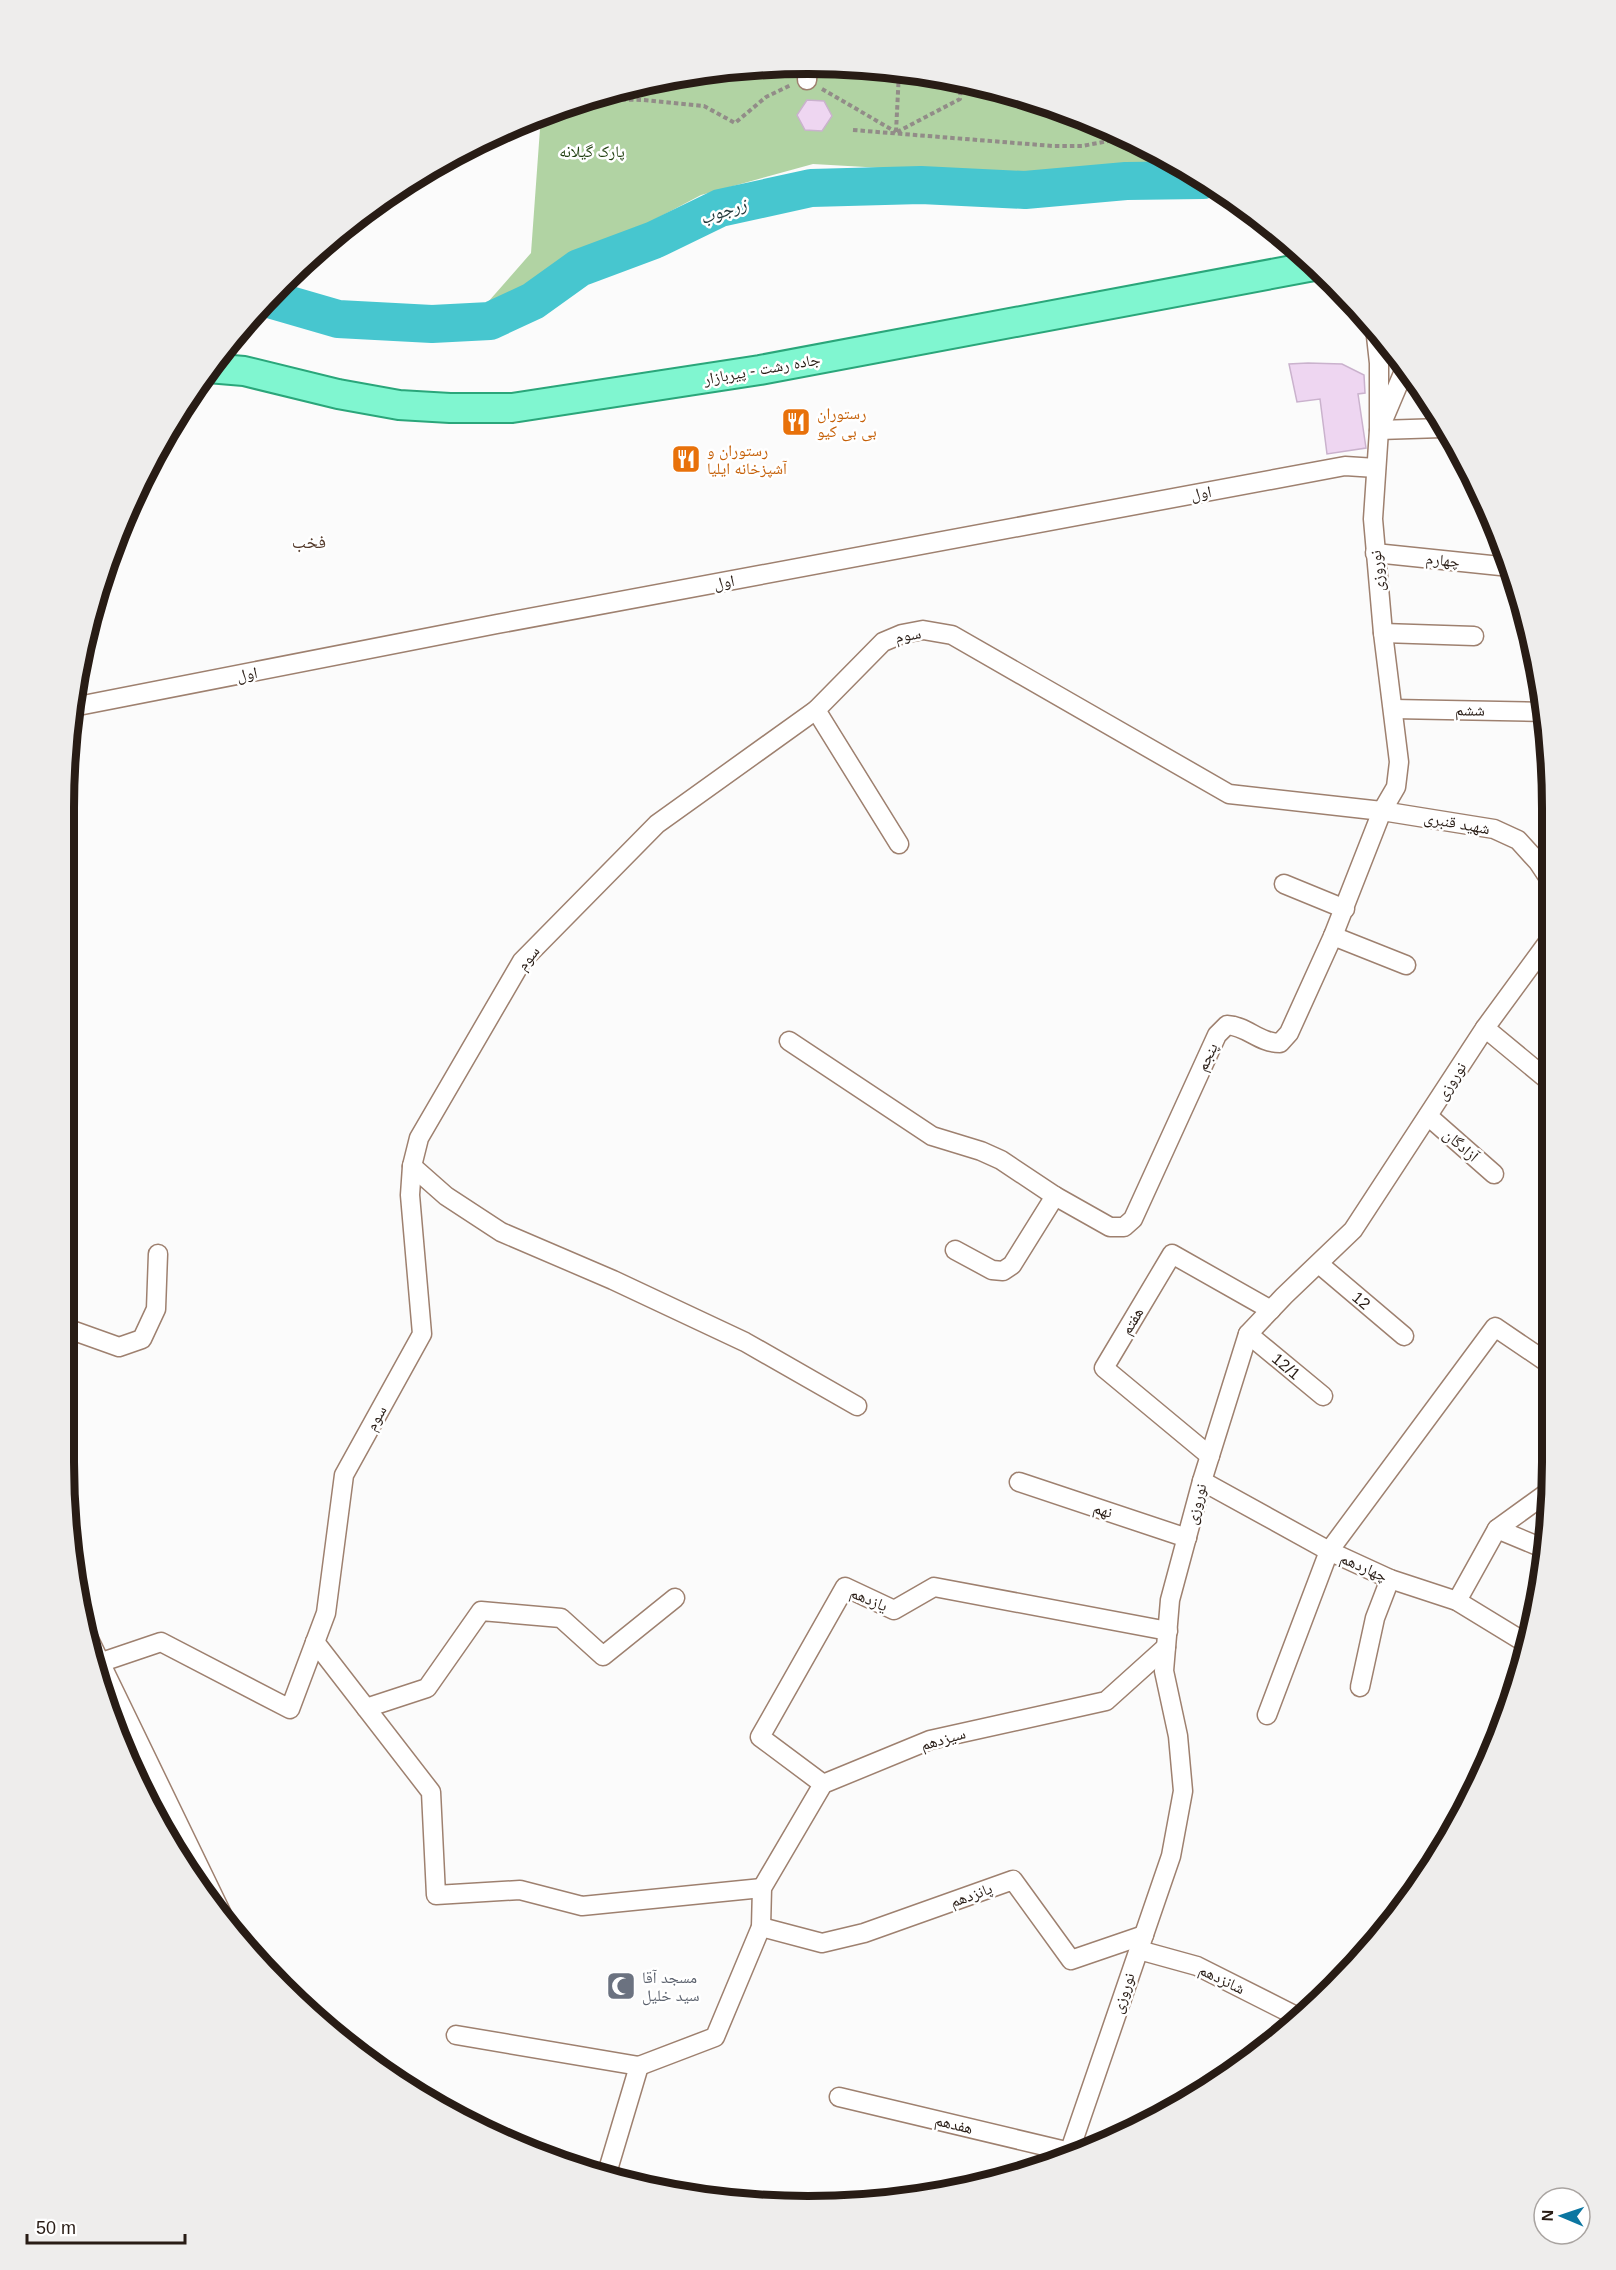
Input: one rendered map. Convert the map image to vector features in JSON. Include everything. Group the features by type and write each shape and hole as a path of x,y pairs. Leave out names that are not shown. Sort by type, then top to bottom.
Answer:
{"main road":[{"name":"جاده رشت - پیربازار","path":"219,369 244,371 338,394 399,405 512,408 760,370 1304,268"}],"street":[{"name":"نوروزی","path":"1377,344 1379,430 1373,519 1383,633 1399,762 1396,787 1382,810"},
{"path":"1402,376 1379,430 1436,428"},
{"name":"اول","path":"81,705 508,622 1345,466 1376,468"},
{"name":"چهارم","path":"1376,554 1502,566"},
{"name":"سوم","path":"103,1666 161,1642 290,1709 326,1613 344,1475 422,1334 410,1195 412,1166 419,1138 522,961 657,824 816,710 883,642 902,634 922,630 952,635 1229,794 1382,810"},
{"path":"1383,633 1474,636"},
{"name":"ششم","path":"1393,709 1536,712"},
{"path":"816,710 899,843"},
{"name":"شهید قنبری","path":"1382,810 1494,829 1518,840 1542,868"},
{"name":"پنجم","path":"1055,1196 1110,1227 1124,1227 1133,1219 1217,1035 1227,1025 1238,1026 1267,1043 1280,1043 1289,1033 1345,909 1382,810"},
{"path":"1284,884 1345,909"},
{"path":"1333,936 1406,965"},
{"name":"نوروزی","path":"1071,2148 1171,1856 1183,1791 1178,1736 1164,1671 1170,1600 1202,1481 1248,1334 1353,1230 1485,1028 1542,950"},
{"path":"1485,1028 1542,1075"},
{"path":"789,1041 932,1136 981,1151 1001,1160 1055,1196 1012,1265 1003,1271 992,1270 955,1250"},
{"name":"آزادگان","path":"1428,1116 1494,1174"},
{"path":"412,1166 446,1197 501,1232 613,1280 745,1342 857,1406"},
{"path":"74,1331 119,1347 142,1339 156,1309 158,1254"},
{"name":"هفتم","path":"1210,1455 1104,1368 1172,1254 1270,1310"},
{"name":"12","path":"1319,1264 1404,1336"},
{"path":"1266,1715 1329,1551 1495,1327 1542,1359"},
{"name":"12/1","path":"1248,1334 1323,1396"},
{"name":"چهاردهم","path":"1202,1481 1329,1551 1389,1578 1457,1601 1520,1639"},
{"name":"نهم","path":"1019,1482 1187,1538"},
{"path":"1457,1601 1497,1529 1541,1497"},
{"path":"1497,1529 1537,1546"},
{"path":"1360,1687 1375,1618 1389,1578"},
{"name":"یازدهم","path":"823,1784 760,1737 845,1587 894,1610 934,1587 1167,1639"},
{"path":"366,1708 427,1688 481,1611 561,1618 603,1656 675,1598"},
{"name":"سیزدهم","path":"823,1784 930,1740 1106,1701 1167,1639"},
{"path":"315,1642 431,1792 436,1895 520,1890 582,1906 762,1888"},
{"path":"112,1697 206,1883"},
{"path":"456,2034 639,2066 715,2037 761,1927 762,1888 823,1784"},
{"name":"پانزدهم","path":"761,1927 822,1943 864,1933 1014,1880 1071,1960 1141,1942"},
{"name":"شانزدهم","path":"1141,1942 1197,1966 1292,2014"},
{"path":"609,2169 639,2066"},
{"name":"هفدهم","path":"838,2097 1062,2151"}],"path":[{"path":"616,100 704,106 735,123 766,96 793,84 806,74"},
{"path":"809,74 896,132"},
{"path":"896,132 899,79"},
{"path":"896,132 960,99 960,90"},
{"path":"854,130 1053,146 1082,146 1113,140"}],"green space":[{"name":"پارک گیلانه","path":"760,75 856,75 951,88 1044,112 1089,129 1163,165 1039,177 813,164 701,195 546,277 488,302 531,253 540,124 618,99 712,80"}],"building":[{"path":"807,100 824,101 832,116 822,131 805,130 797,115"},
{"path":"1289,364 1342,364 1364,375 1365,393 1358,394 1366,448 1327,454 1320,399 1297,402"}],"waterway":[{"name":"زرجوب","path":"277,301 338,319 432,324 490,321 533,301 579,268 654,240 720,208 811,188 921,185 1025,190 1126,181 1188,180"}],"place":[{"name":"رستوران بی بی کیو","path":"796,422"},
{"name":"رستوران و آشپزخانه ایلیا","path":"686,459"},
{"name":"مسجد آقا سید خلیل","path":"621,1986"}],"district":[{"name":"فخب","path":"309,542"}]}
